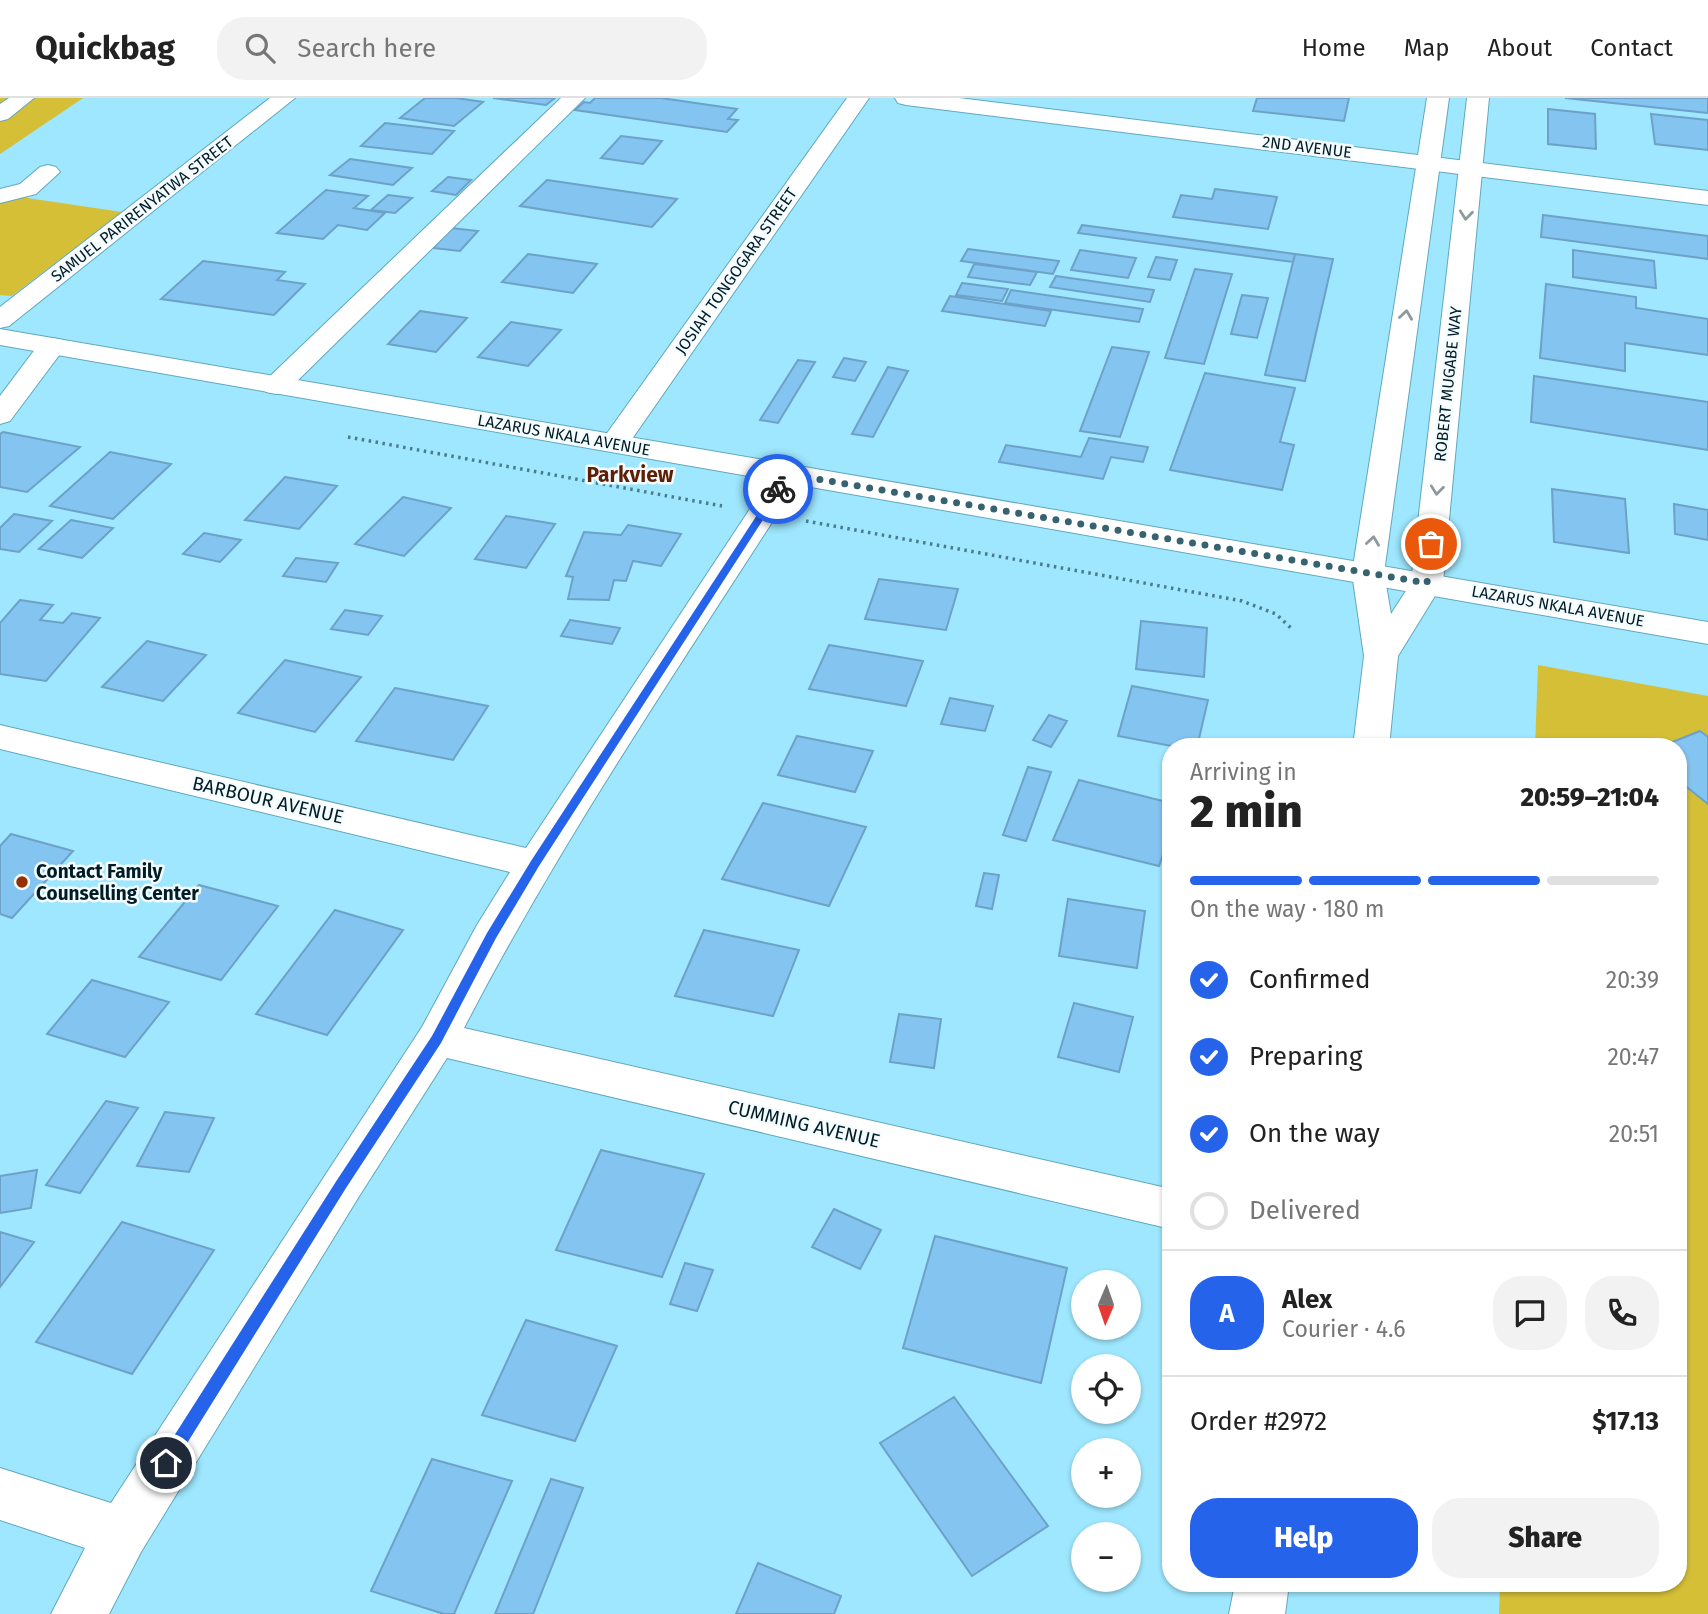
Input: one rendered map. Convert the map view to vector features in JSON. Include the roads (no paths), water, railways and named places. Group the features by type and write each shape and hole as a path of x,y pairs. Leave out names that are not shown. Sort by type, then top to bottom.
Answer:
{"main road":[{"path":"0,114 23,98"},
{"name":"SAMUEL PARIRENYATWA STREET","path":"0,320 284,98"},
{"path":"276,386 574,98"},
{"name":"JOSIAH TONGOGARA STREET","path":"615,443 858,98"},
{"name":"2ND AVENUE","path":"906,98 1174,119 1428,162 1708,198"},
{"name":"ROBERT MUGABE WAY","path":"1372,738 1381,656 1368,573 1438,98"},
{"name":"ROBERT MUGABE WAY","path":"1381,656 1427,583 1478,98"},
{"path":"0,196 28,189 48,172"},
{"name":"LAZARUS NKALA AVENUE","path":"0,337 1708,633"},
{"path":"0,415 52,346"},
{"path":"79,1614 122,1533 342,1184 437,1039 491,936 535,863 788,474"},
{"name":"BARBOUR AVENUE","path":"0,737 535,863"},
{"name":"CUMMING AVENUE","path":"437,1039 1162,1207"},
{"path":"0,1494 122,1533"},
{"path":"1257,1614 1261,1592"}],"place":[{"name":"Contact Family Counselling Center","path":"22,882"}],"district":[{"name":"Parkview","path":"630,475"}]}
